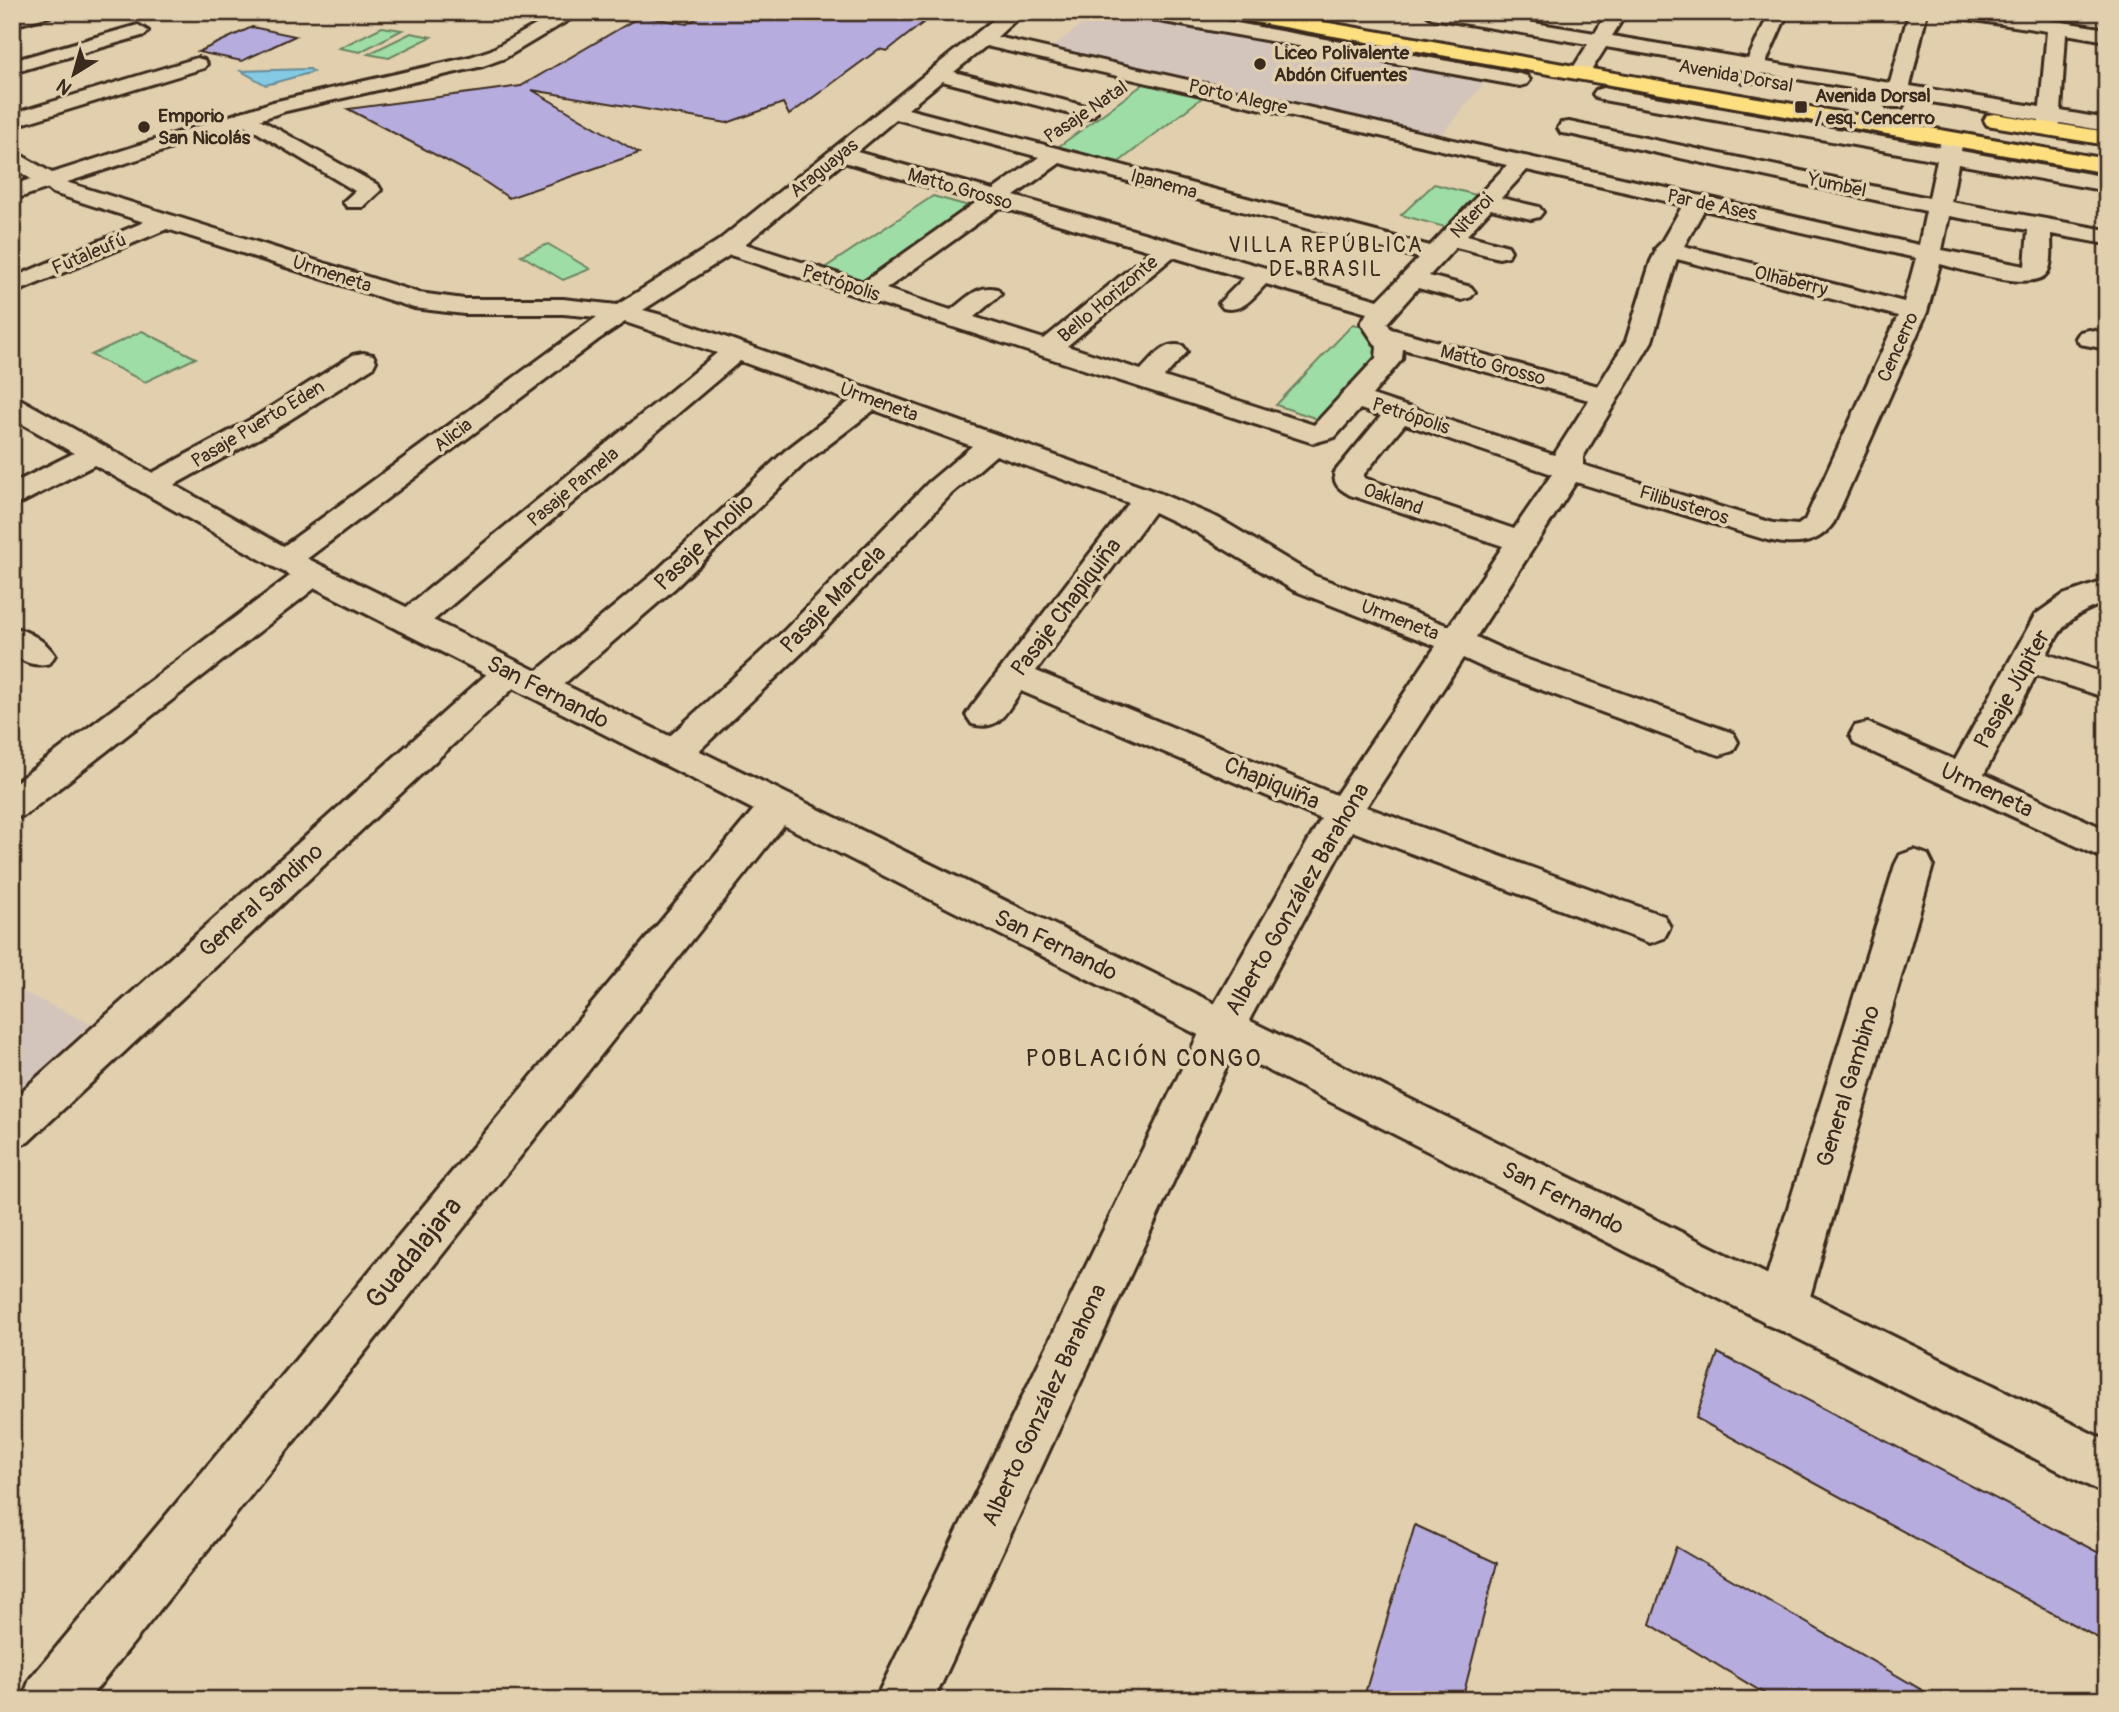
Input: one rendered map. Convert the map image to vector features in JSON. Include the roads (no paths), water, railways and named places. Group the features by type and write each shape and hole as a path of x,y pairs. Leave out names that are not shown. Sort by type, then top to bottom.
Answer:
{"main road":[{"name":"Avenida Dorsal","path":"1232,12 1580,73 1951,148 2107,166"},
{"name":"Avenida Dorsal","path":"1751,72 2050,122 2107,139"}],"street":[{"path":"12,20 43,12"},
{"name":"Araguayas","path":"624,313 727,246 1015,12"},
{"name":"Avenida Dorsal","path":"1142,12 1520,80"},
{"path":"1580,73 1618,12"},
{"path":"1751,72 1779,12"},
{"path":"1897,97 1918,12"},
{"path":"1961,12 2107,29"},
{"path":"1995,12 2107,35"},
{"path":"12,193 303,100 489,70 514,61 583,15"},
{"name":"Avenida Dorsal","path":"1425,17 1751,72"},
{"path":"2045,21 2050,122"},
{"path":"12,67 138,31"},
{"name":"Porto Alegre","path":"982,39 1493,157"},
{"path":"12,121 197,64"},
{"name":"Avenida Dorsal","path":"1496,75 1537,65"},
{"path":"939,74 1086,112"},
{"name":"Pasaje Natal","path":"867,291 998,199 1086,112 1139,76"},
{"name":"Avenida Dorsal","path":"1569,128 1595,95 1951,148 2107,184"},
{"path":"1260,121 1278,106"},
{"name":"Ipanema","path":"893,112 1033,149 1058,139 1180,188 1265,210 1442,247 1499,251"},
{"path":"245,117 370,190 355,202"},
{"name":"Avenida Dorsal","path":"2050,122 2107,125"},
{"path":"1344,141 1362,125"},
{"path":"1546,169 1569,128"},
{"name":"Yumbel","path":"1569,128 1940,207 2107,237"},
{"name":"Cencerro","path":"1799,535 1809,532 1819,522 1914,312 1927,275 1951,148"},
{"name":"Matto Grosso","path":"841,154 998,199 1071,230 1169,248 1261,275 1382,322 1605,396"},
{"name":"Par de Ases","path":"1493,157 1931,253 2012,274 2030,274 2037,270 2040,225"},
{"name":"Urmeneta","path":"12,158 61,188 430,304 481,309 569,306 624,313 736,351 1148,499 1207,525 1304,583 1458,642 1505,664 1720,742"},
{"name":"Niteroi","path":"1382,322 1412,279 1521,163"},
{"path":"1180,188 1204,168"},
{"path":"1265,210 1288,190"},
{"path":"1486,201 1531,212"},
{"name":"Alberto González Barahona","path":"904,1700 1223,1028 1343,813 1569,470 1568,457 1639,341 1667,249 1697,202"},
{"name":"Futaleufú","path":"12,286 166,221"},
{"name":"Petrópolis","path":"727,246 1306,434 1325,431 1354,398 1569,470"},
{"name":"Bello Horizonte","path":"1048,349 1169,248"},
{"name":"Olhaberry","path":"1667,249 1914,312"},
{"path":"1232,303 1261,275"},
{"path":"1412,279 1462,292"},
{"path":"955,319 988,293"},
{"name":"Alicia","path":"299,567 590,333 624,313"},
{"path":"1354,398 1389,359 1390,347 1382,322"},
{"name":"Pasaje Pamela","path":"410,622 736,351"},
{"path":"1145,381 1174,352"},
{"name":"Pasaje Puerto Eden","path":"152,485 262,425 363,360"},
{"name":"Pasaje Anolio","path":"525,680 663,582 795,457 870,399"},
{"name":"San Fernando","path":"12,406 299,567 2107,1469"},
{"name":"Oakland","path":"1400,412 1349,473 1349,482 1361,489 1522,542"},
{"name":"Pasaje Marcela","path":"674,754 796,639 932,497 992,443"},
{"path":"12,496 96,453"},
{"name":"Filibusteros","path":"1569,470 1767,531 1799,535"},
{"name":"Pasaje Chapiquiña","path":"984,715 1148,499"},
{"path":"12,805 299,567"},
{"name":"Pasaje Júpiter","path":"1963,779 2054,615 2073,602 2107,590"},
{"path":"2028,660 2107,686"},
{"name":"Chapiquiña","path":"1015,675 1343,813 1650,928"},
{"name":"General Sandino","path":"12,1128 525,680"},
{"name":"Urmeneta","path":"1867,735 2107,846"},
{"name":"Guadalajara","path":"51,1700 778,806"},
{"name":"General Gambino","path":"1782,1307 1914,865"}],"water":[{"path":"310,69 313,72 266,85 241,71"}],"place":[{"name":"Liceo Polivalente Abdón Cifuentes","path":"1260,64"},
{"name":"Avenida Dorsal / esq. Cencerro","path":"1801,107"},
{"name":"Emporio San Nicolás","path":"144,127"}],"district":[{"name":"VILLA REPÚBLICA DE BRASIL","path":"1326,257"},
{"name":"POBLACIÓN CONGO","path":"1144,1058"}]}
